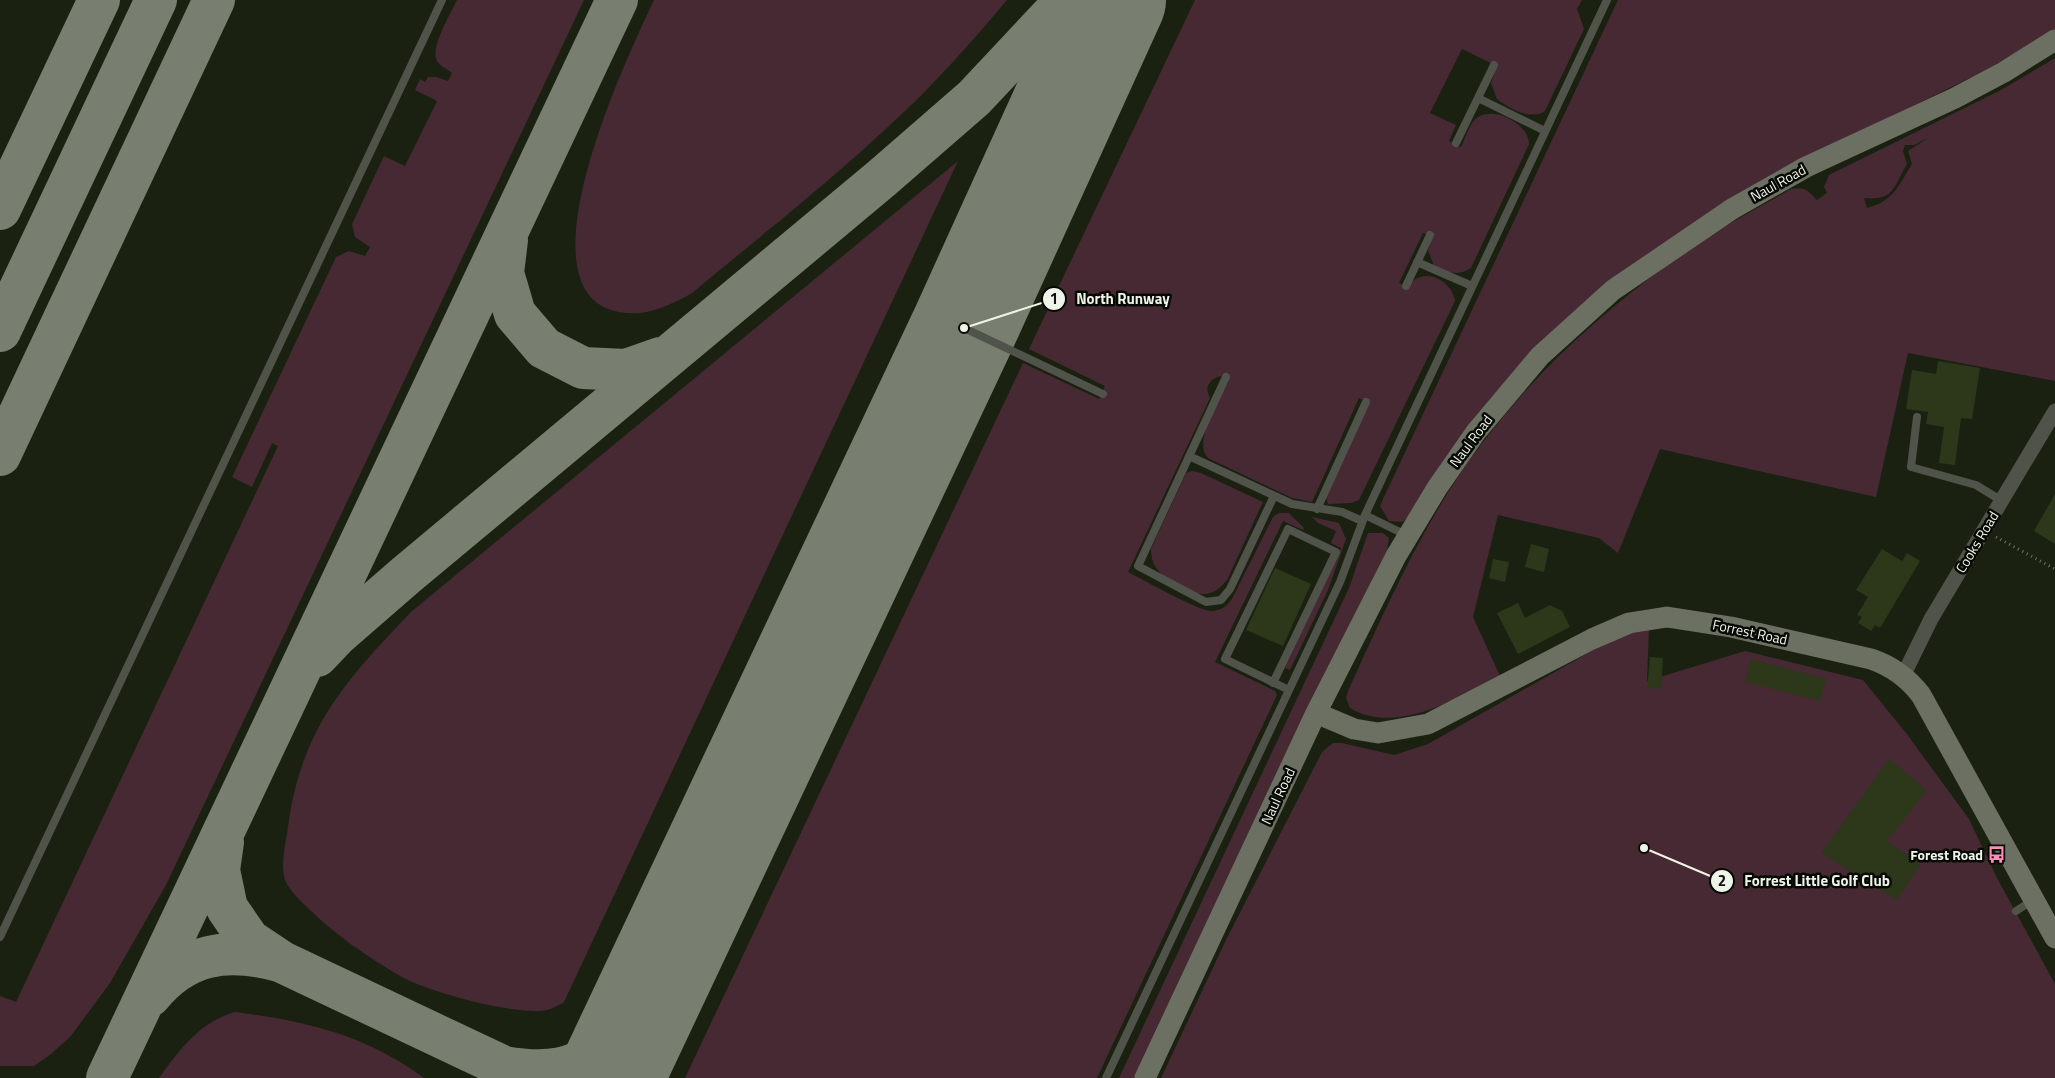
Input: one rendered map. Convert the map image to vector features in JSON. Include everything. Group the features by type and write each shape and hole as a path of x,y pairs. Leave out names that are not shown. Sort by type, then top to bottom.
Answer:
{"street":[{"name":"Naul Road","path":"1145,1078 1316,713 1361,623 1408,536 1437,488 1476,432 1540,356 1613,290 1732,209 1806,167 1955,98 2004,72 2055,40"},
{"name":"Cooks Road","path":"1903,676 1932,619 2055,411"},
{"name":"Forrest Road","path":"1316,713 1354,729 1378,733 1428,724 1592,639 1629,623 1656,617 1731,627 1871,659 1889,665 1903,676 1921,695 2055,938"}],"lane":[{"path":"0,937 442,0"},
{"path":"1106,1078 1340,582 1363,518 1607,0"},
{"path":"1456,142 1494,65"},
{"path":"1478,98 1546,130"},
{"path":"1406,286 1430,235"},
{"path":"1418,262 1472,286"},
{"path":"964,328 1103,394"},
{"path":"1226,377 1138,566 1206,602 1221,600 1230,589 1274,496"},
{"path":"1317,509 1366,402"},
{"path":"1917,417 1911,467 1976,485 2002,501"},
{"path":"1189,456 1292,504 1342,512 1363,518 1408,536"},
{"path":"1273,683 1336,552 1288,529 1225,659 1273,683 1289,690"},
{"path":"2016,911 2035,899"}],"path":[{"path":"1984,530 2055,570"}],"shaded area":[{"path":"457,0 584,0 166,885 110,983 70,1037 34,1066 0,1066 0,996 16,1002 278,446 272,443 252,487 232,477 336,257 349,251 365,256 370,247 355,237 352,224 384,156 405,166 437,101 415,90 420,79 425,82 428,77 436,77 448,81 452,73 437,61 436,48"},
{"path":"654,0 1007,0 965,49 906,111 842,168 692,293 672,304 650,311 640,313 617,312 606,308 584,287 576,252 579,209 590,161 606,112 624,66"},
{"path":"1195,0 1582,0 1577,9 1584,29 1545,111 1533,115 1526,114 1507,106 1497,99 1491,83 1497,66 1462,49 1430,113 1456,125 1449,141 1461,147 1470,126 1478,117 1485,114 1502,115 1510,119 1523,130 1528,137 1529,144 1471,268 1457,273 1448,272 1434,266 1428,250 1433,237 1423,233 1399,283 1408,287 1414,280 1420,277 1435,277 1448,286 1453,293 1455,301 1359,500 1351,503 1328,504 1325,494 1366,402 1359,398 1312,502 1292,498 1208,458 1204,451 1205,431 1229,381 1220,376 1209,384 1207,390 1210,398 1128,572 1194,606 1211,611 1218,610 1229,603 1233,597 1273,517 1279,513 1289,513 1304,528 1303,530 1283,521 1215,662 1275,691 1277,695 1097,1078 685,1078 1023,363 1099,399 1105,386 1029,349"},
{"path":"1618,0 2055,0 2055,30 1984,71 1862,131 1718,207 1625,270 1410,516 1402,522 1389,521 1380,506"},
{"path":"2055,58 2055,381 1908,353 1876,497 1660,449 1618,553 1599,538 1498,515 1473,617 1501,678 1427,711 1407,716 1387,718 1368,716 1350,708 1346,698 1348,691 1407,565 1441,504 1460,474 1503,417 1553,362 1580,336 1608,311 1667,265 1732,223 1791,189 1800,188 1806,190 1817,200 1827,193 1824,187 1829,175 2001,90","holes":["1928,138 1908,151 1912,164 1899,186 1889,197 1867,208 1864,198 1881,197 1892,191 1907,164 1903,151 1905,145 1914,145"]},
{"path":"958,161 564,1002 556,1007 533,1011 494,1006 430,989 400,976 341,937 319,919 291,890 284,876 284,852 294,792 303,762 315,734 330,709 366,661 411,612"},
{"path":"1192,471 1201,473 1263,502 1227,580 1217,590 1208,594 1201,594 1181,586 1160,572 1153,562 1151,549 1186,473"},
{"path":"1312,517 1339,523 1346,539 1328,590 1290,670 1285,668 1341,548 1331,543 1336,531 1318,523"},
{"path":"1368,533 1383,533 1389,538 1386,558 1139,1078 1119,1078 1349,588"},
{"path":"1649,629 1647,681 1745,651 1863,680 1906,733 1969,819 1997,878 2055,984 2055,1078 1161,1078 1226,940 1322,752 1333,743 1342,743 1394,755 1428,744 1590,652 1630,632"},
{"path":"235,1012 286,1020 334,1032 380,1051 424,1078 159,1078 183,1047 201,1030 211,1022"}],"building":[{"path":"1938,361 1980,368 1972,419 1961,418 1955,465 1939,463 1944,427 1926,424 1928,412 1906,409 1912,370 1936,374"},
{"path":"2055,494 2055,544 2034,531"},
{"path":"1531,544 1549,549 1544,572 1525,567"},
{"path":"1882,549 1902,561 1907,553 1920,561 1880,628 1875,625 1871,631 1858,623 1862,617 1857,615 1868,597 1856,590"},
{"path":"1493,559 1509,562 1505,582 1489,578"},
{"path":"1275,568 1311,584 1283,646 1246,630"},
{"path":"1518,603 1525,618 1550,605 1562,611 1570,627 1518,654 1497,613"},
{"path":"1650,657 1663,658 1661,689 1647,688"},
{"path":"1751,659 1826,679 1820,701 1745,682"},
{"path":"1889,759 1927,790 1887,841 1921,864 1897,900 1821,853"}],"taxiway":[{"path":"0,209 99,0"},
{"path":"0,331 156,0"},
{"path":"0,455 214,0"},
{"path":"107,1078 617,0"},
{"path":"317,656 336,636 405,576 882,178 974,98 1066,0"},
{"path":"507,240 503,273 515,314 544,348 583,368 626,370 660,358"},
{"path":"223,842 219,870 227,908 249,940 282,962 504,1067 516,1078"},
{"path":"150,996 178,970 192,962 208,957 242,955 279,961"},
{"path":"504,1067 524,1070 556,1069 582,1062 629,1041"}],"runway":[{"path":"610,1078 964,328 1113,0"}],"place":[{"name":"North Runway","path":"964,328"},
{"name":"Forrest Little Golf Club","path":"1644,848"},
{"name":"Forest Road","path":"1997,855"}]}
